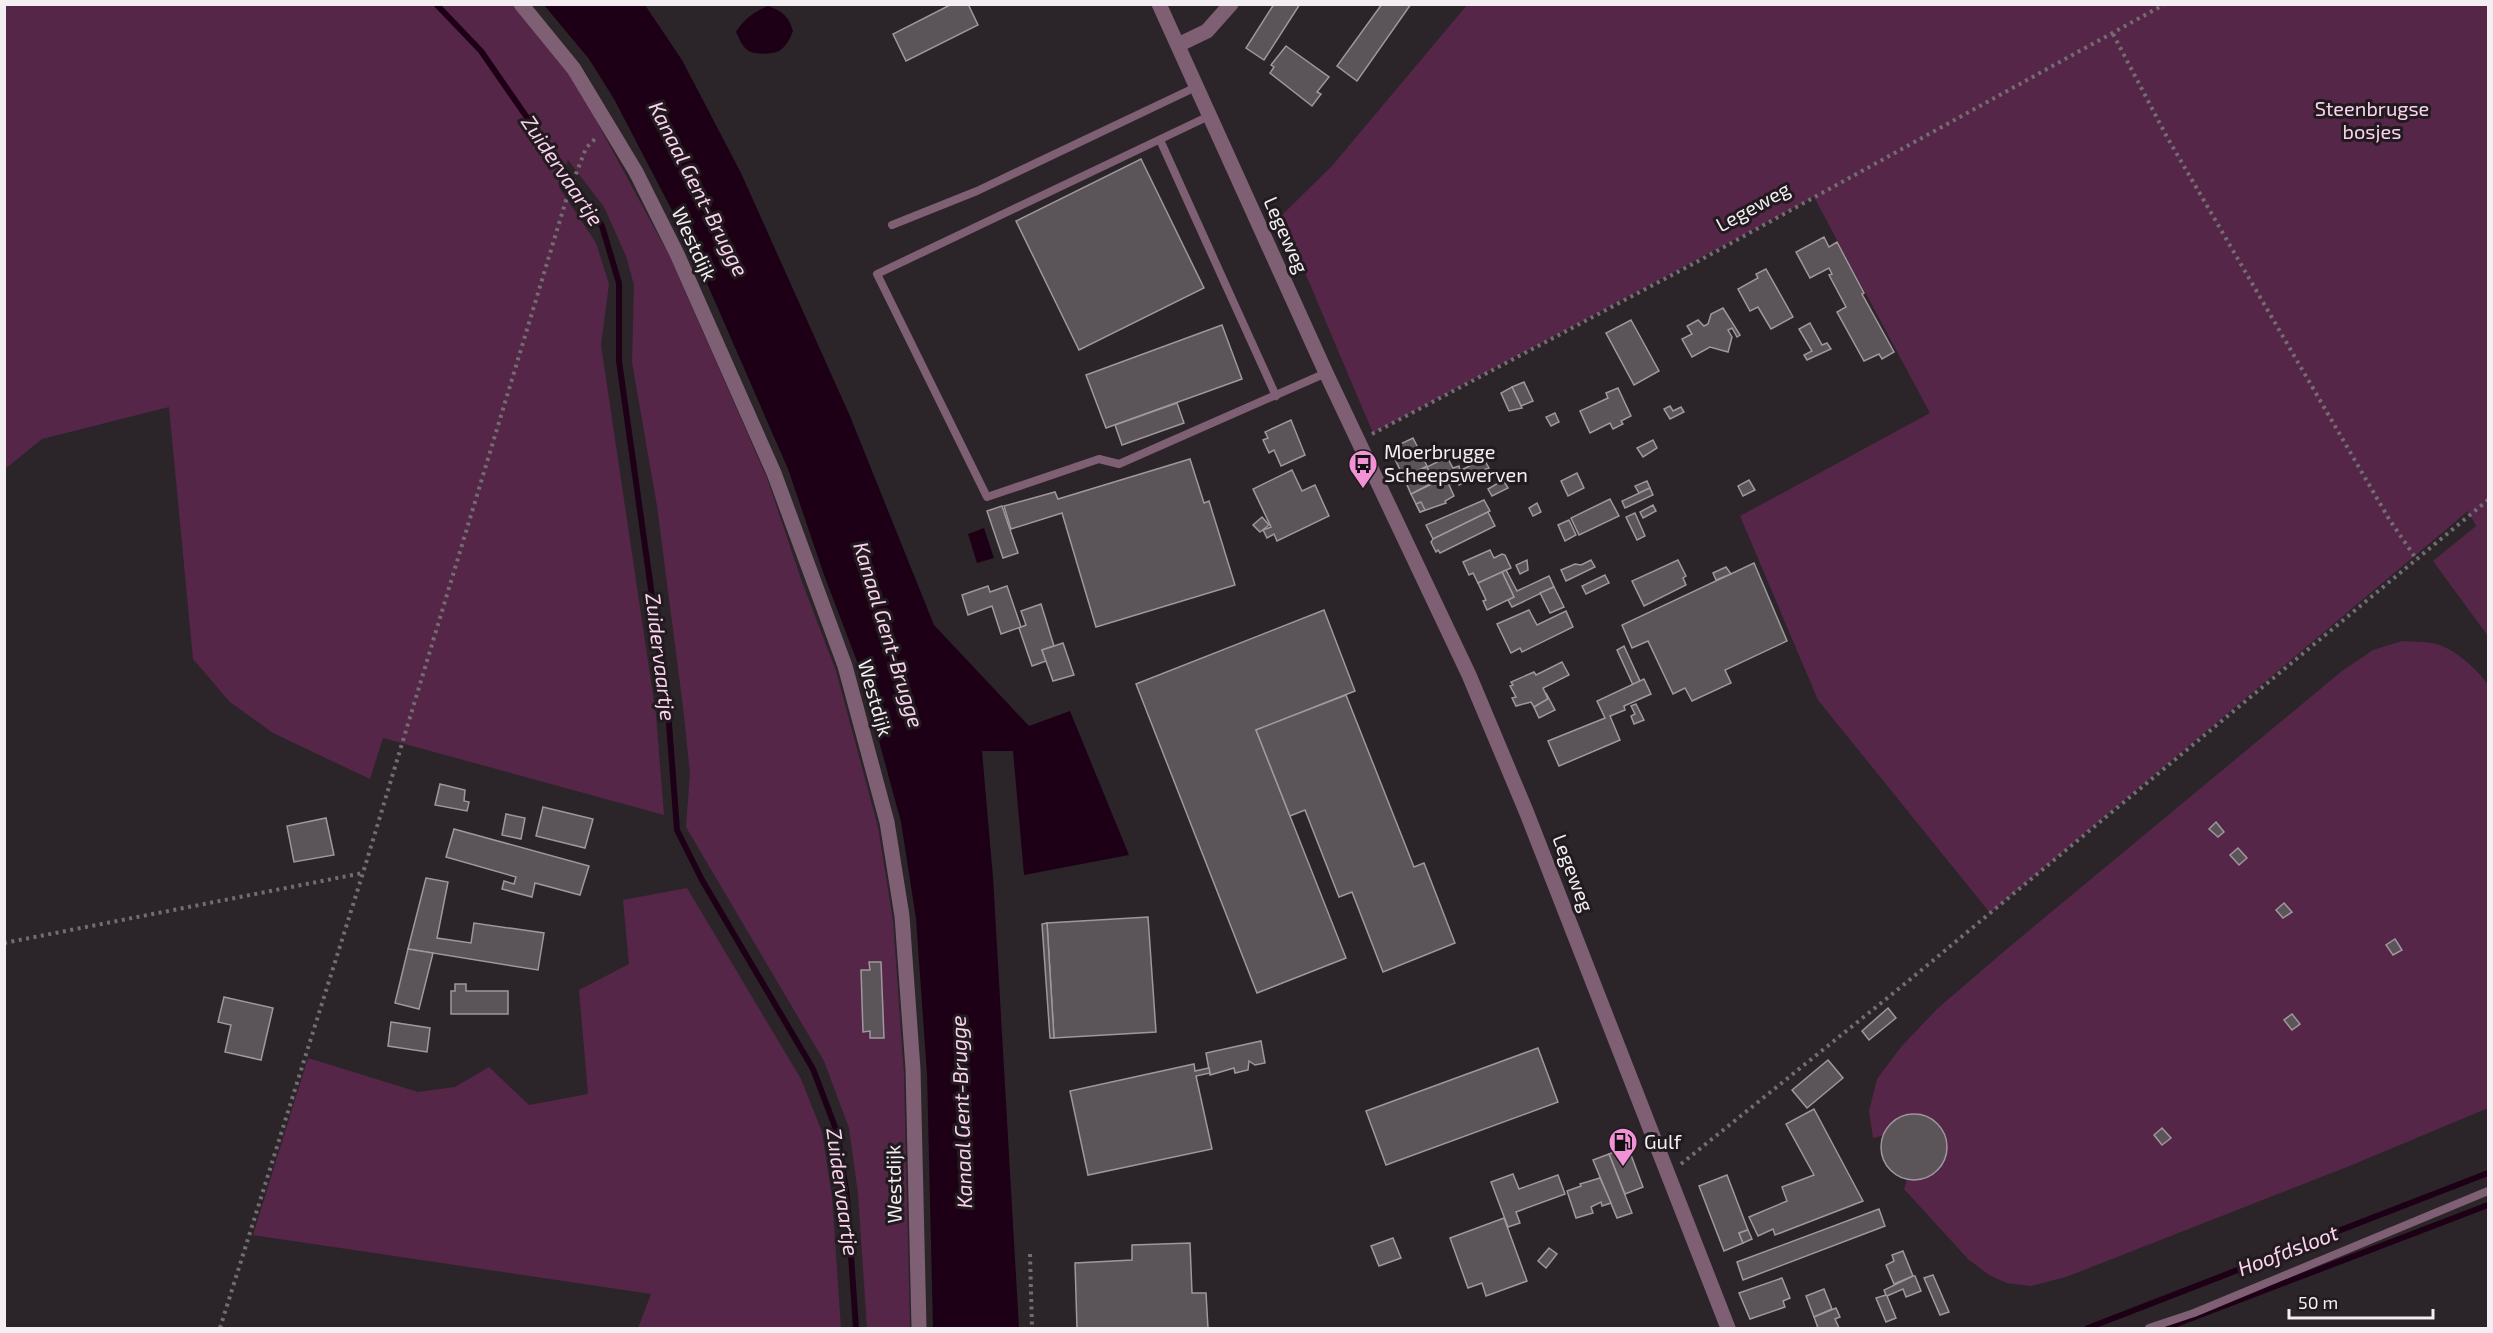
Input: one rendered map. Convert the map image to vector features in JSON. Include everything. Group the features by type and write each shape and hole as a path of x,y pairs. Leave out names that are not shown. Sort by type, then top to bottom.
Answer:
{"street":[{"name":"Westdijk","path":"521,4 574,69 636,172 677,254 774,473 845,666 887,822 902,916 913,1069 919,1329"},
{"name":"Legeweg","path":"1159,4 1326,373 1469,675 1526,811 1728,1329"},
{"path":"1178,45 1207,31 1231,4"}],"lane":[{"path":"892,225 977,191 1196,87"},
{"path":"1209,116 877,274 987,497 1099,459 1119,464 1326,373"},
{"path":"1160,140 1276,396"},
{"path":"2149,1329 2205,1309 2488,1191"}],"path":[{"name":"Legeweg","path":"1358,441 1704,258 2165,4"},
{"path":"2113,34 2167,137 2389,519 2417,560"},
{"path":"220,1329 363,873 567,197 586,148 608,125"},
{"path":"1669,1174 1910,980 2488,501"},
{"path":"4,943 363,873"},
{"path":"1030,1254 1032,1329"}],"green space":[{"path":"5,5 514,5 570,72 671,259 767,478 802,582 836,671 878,827 893,921 904,1075 910,1328 867,1328 858,1194 849,1128 824,1061 686,827 690,773 683,707 657,506 632,362 634,285 626,256 604,207 568,160 559,187 596,243 609,284 601,345 656,715 664,815 383,738 370,779 273,733 230,702 193,659 169,407 42,439 5,469"},
{"name":"Steenbrugse bosjes","path":"1467,5 2488,5 2488,636 2433,561 2476,526 2468,511 1990,913 1818,700 1740,516 1930,413 1814,197 1373,433 1281,216 1332,166"},
{"path":"2402,641 2428,642 2447,648 2470,665 2488,684 2488,1108 2352,1165 2066,1277 2031,1286 2007,1283 1989,1275 1968,1259 1904,1189 1907,1180 1926,1178 1939,1169 1946,1157 1946,1144 1933,1121 1921,1115 1908,1114 1893,1121 1882,1136 1873,1138 1869,1111 1877,1079 1901,1047 1937,1009 2008,948 2342,671 2373,650"},
{"path":"687,888 801,1079 822,1132 832,1197 841,1328 638,1328 651,1294 253,1235 308,1058 418,1092 455,1087 489,1067 529,1105 588,1094 579,990 629,964 623,900"}],"water":[{"name":"Kanaal Gent-Brugge","path":"544,5 645,5 682,60 741,173 850,416 934,625 1029,726 1070,711 1129,855 1024,875 1013,751 982,751 993,877 1019,1328 933,1328 927,1074 916,919 901,822 858,664 824,575 788,469 692,249 614,99 589,59"},
{"path":"768,6 785,15 793,31 788,42 779,51 767,54 749,51 744,47 736,32 750,16"},
{"path":"984,528 994,558 977,563 968,534"}],"building":[{"path":"952,4 968,4 978,25 906,61 893,34"},
{"path":"1274,4 1300,4 1264,60 1246,48"},
{"path":"1382,4 1411,4 1357,81 1337,66"},
{"path":"1286,46 1329,77 1317,92 1321,94 1312,106 1270,73 1274,67 1271,65"},
{"path":"1141,159 1204,288 1079,350 1016,221"},
{"path":"1824,237 1829,247 1837,242 1894,352 1882,359 1879,354 1864,361 1837,312 1846,307 1829,275 1832,274 1829,268 1810,278 1796,252"},
{"path":"1766,269 1793,317 1771,329 1758,307 1750,311 1738,289 1758,278 1756,274"},
{"path":"1723,308 1740,335 1737,337 1732,328 1728,330 1732,337 1728,352 1710,347 1692,357 1682,339 1692,334 1687,326 1698,320 1704,326 1708,324 1711,314"},
{"path":"1631,320 1659,371 1634,385 1606,333"},
{"path":"1810,323 1822,345 1827,343 1831,349 1807,360 1804,355 1812,351 1799,329"},
{"path":"1222,325 1242,379 1106,428 1086,375"},
{"path":"1524,382 1533,401 1521,406 1512,387"},
{"path":"1512,387 1522,408 1509,411 1501,393"},
{"path":"1618,388 1631,416 1621,421 1623,424 1613,429 1610,423 1590,433 1580,411 1608,398 1606,393"},
{"path":"1177,403 1184,423 1122,445 1115,425"},
{"path":"1670,406 1673,411 1681,407 1684,412 1670,419 1664,409"},
{"path":"1555,413 1559,422 1551,426 1546,417"},
{"path":"1291,420 1305,455 1281,466 1274,450 1269,453 1263,440 1268,438 1265,432"},
{"path":"1413,438 1427,466 1404,478 1390,449"},
{"path":"1653,440 1657,448 1643,457 1637,448"},
{"path":"1447,457 1453,468 1459,466 1460,470 1434,482 1427,467"},
{"path":"1190,459 1204,503 1209,501 1235,585 1096,627 1062,513 1011,529 1004,506 1055,492 1058,499"},
{"path":"1484,459 1489,468 1478,472 1480,475 1459,485 1457,481 1449,485 1454,496 1445,501 1446,503 1420,512 1411,494"},
{"path":"1427,467 1434,482 1411,494 1404,478"},
{"path":"1292,470 1302,491 1315,485 1329,516 1277,541 1274,534 1267,538 1263,530 1271,527 1253,489"},
{"path":"1577,473 1584,488 1568,496 1561,481"},
{"path":"1503,480 1508,488 1492,496 1488,489"},
{"path":"1749,480 1755,490 1743,496 1738,486"},
{"path":"1647,481 1650,488 1639,493 1635,486"},
{"path":"1650,488 1653,495 1625,508 1622,501"},
{"path":"1610,499 1619,516 1579,535 1571,518"},
{"path":"1484,500 1490,511 1433,539 1426,525"},
{"path":"1421,502 1425,510 1420,512 1416,504"},
{"path":"1537,503 1541,512 1533,516 1529,508"},
{"path":"1653,505 1656,511 1643,518 1640,512"},
{"path":"1002,506 1018,553 1003,558 987,511"},
{"path":"1488,512 1495,526 1440,553 1438,550 1436,552 1431,542 1433,539"},
{"path":"1635,513 1645,536 1637,540 1626,517"},
{"path":"1262,517 1269,525 1260,532 1253,525"},
{"path":"1569,520 1576,535 1565,541 1558,525"},
{"path":"1490,550 1494,558 1505,555 1511,568 1478,583 1473,573 1469,575 1463,562"},
{"path":"1527,560 1528,570 1520,574 1516,565"},
{"path":"1591,560 1595,567 1566,581 1561,570"},
{"path":"1678,560 1686,576 1683,578 1686,585 1644,606 1632,581"},
{"path":"1754,563 1787,641 1725,670 1731,683 1692,701 1685,688 1673,694 1648,641 1632,648 1622,625"},
{"path":"1726,567 1731,574 1716,580 1713,573"},
{"path":"1506,570 1517,591 1549,576 1554,587 1512,607 1508,600 1514,597 1502,572"},
{"path":"1502,572 1514,597 1487,610 1483,601 1486,600 1478,583"},
{"path":"1605,575 1609,583 1586,594 1582,586"},
{"path":"988,586 990,592 1007,586 1021,627 1001,634 992,606 968,615 962,595"},
{"path":"1554,587 1564,607 1550,613 1540,593"},
{"path":"1041,604 1054,646 1042,650 1046,661 1032,666 1019,628 1026,625 1021,611"},
{"path":"1324,610 1355,691 1256,730 1346,958 1257,993 1136,684"},
{"path":"1529,610 1537,625 1566,611 1573,627 1522,652 1520,648 1511,653 1497,624"},
{"path":"1063,643 1074,675 1053,681 1042,650"},
{"path":"1624,646 1640,681 1633,685 1617,650"},
{"path":"1562,662 1569,675 1543,688 1548,699 1534,707 1531,702 1516,706 1512,698 1516,697 1510,686 1513,685 1511,682 1534,672 1536,675"},
{"path":"1644,679 1651,694 1624,706 1625,710 1610,716 1620,740 1559,766 1548,741 1605,718 1597,701"},
{"path":"1546,693 1555,710 1539,718 1534,707 1548,699"},
{"path":"1346,695 1414,867 1424,863 1455,943 1383,972 1352,892 1339,897 1305,810 1290,816 1256,730"},
{"path":"1636,704 1644,720 1634,724 1631,716 1635,714 1631,706"},
{"path":"440,784 465,790 464,801 469,802 467,811 435,805"},
{"path":"543,807 593,819 585,848 536,836"},
{"path":"506,814 525,818 521,839 502,835"},
{"path":"326,818 334,855 294,862 287,826"},
{"path":"2216,822 2224,832 2218,837 2209,829"},
{"path":"454,829 589,866 580,895 535,883 532,897 502,889 504,881 514,884 516,877 446,857"},
{"path":"2238,848 2247,858 2239,865 2230,855"},
{"path":"426,878 448,882 437,938 471,943 474,923 544,933 538,970 408,949"},
{"path":"2284,903 2292,912 2283,918 2276,910"},
{"path":"1148,917 1156,1032 1054,1038 1047,923"},
{"path":"1047,923 1054,1038 1050,1038 1042,924"},
{"path":"2395,939 2402,950 2393,955 2386,945"},
{"path":"408,949 433,953 419,1009 395,1003"},
{"path":"869,962 881,962 884,1038 870,1038 870,1031 863,1032 861,970 870,970"},
{"path":"455,984 466,984 466,991 508,991 508,1014 451,1014 451,991 455,991"},
{"path":"224,997 273,1008 261,1060 225,1052 231,1025 218,1022"},
{"path":"1888,1008 1896,1018 1869,1040 1862,1031"},
{"path":"2292,1014 2300,1024 2292,1030 2284,1020"},
{"path":"391,1022 430,1028 427,1052 388,1046"},
{"path":"1261,1041 1265,1063 1255,1065 1249,1061 1248,1070 1235,1073 1234,1068 1210,1075 1206,1053"},
{"path":"1538,1048 1558,1102 1386,1165 1366,1111"},
{"path":"1828,1060 1843,1078 1807,1108 1792,1090"},
{"path":"1194,1064 1195,1071 1209,1068 1210,1073 1196,1076 1212,1149 1088,1175 1070,1091"},
{"path":"1814,1109 1863,1201 1775,1235 1773,1229 1758,1236 1749,1217 1787,1201 1782,1187 1814,1175 1786,1124"},
{"path":"1914,1114 1926,1117 1937,1124 1944,1135 1947,1147 1944,1159 1937,1170 1926,1177 1914,1180 1902,1177 1891,1170 1884,1159 1881,1147 1884,1135 1891,1124 1902,1117"},
{"path":"2162,1128 2171,1138 2162,1145 2154,1135"},
{"path":"1628,1147 1643,1187 1625,1194 1609,1154"},
{"path":"1609,1154 1632,1213 1617,1218 1593,1160"},
{"path":"1513,1174 1519,1189 1558,1175 1565,1194 1516,1212 1520,1223 1508,1227 1491,1182"},
{"path":"1727,1175 1748,1230 1739,1233 1743,1243 1724,1251 1699,1186"},
{"path":"1600,1178 1611,1203 1602,1206 1601,1202 1591,1207 1593,1213 1576,1218 1567,1191"},
{"path":"1879,1209 1885,1226 1743,1280 1737,1262"},
{"path":"1504,1218 1527,1281 1486,1296 1482,1283 1468,1288 1450,1238"},
{"path":"1748,1230 1752,1239 1743,1243 1739,1233"},
{"path":"1393,1238 1401,1258 1379,1266 1371,1246"},
{"path":"1190,1243 1192,1293 1206,1293 1208,1328 1077,1328 1075,1263 1132,1260 1132,1245"},
{"path":"1549,1248 1557,1254 1546,1268 1538,1261"},
{"path":"1903,1251 1913,1276 1894,1284 1886,1265 1894,1261 1892,1255"},
{"path":"1933,1275 1949,1312 1940,1315 1924,1278"},
{"path":"1913,1276 1921,1291 1906,1297 1903,1289 1887,1296 1896,1318 1886,1322 1876,1298 1886,1295 1884,1290"},
{"path":"1782,1278 1790,1298 1783,1301 1785,1307 1750,1319 1739,1293"},
{"path":"1824,1289 1832,1309 1814,1317 1806,1296"},
{"path":"1836,1308 1840,1317 1835,1319 1839,1328 1818,1328 1814,1317"}],"waterway":[{"name":"Zuidervaartje","path":"436,4 481,51 602,226 619,283 619,361 668,710 677,830 702,880 813,1069 837,1132 847,1197 856,1328"},
{"name":"Hoofdsloot","path":"2088,1328 2488,1173"},
{"path":"2166,1328 2488,1205"}],"place":[{"name":"Moerbrugge Scheepswerven","path":"1363,490"},
{"name":"Gulf","path":"1623,1168"}]}
